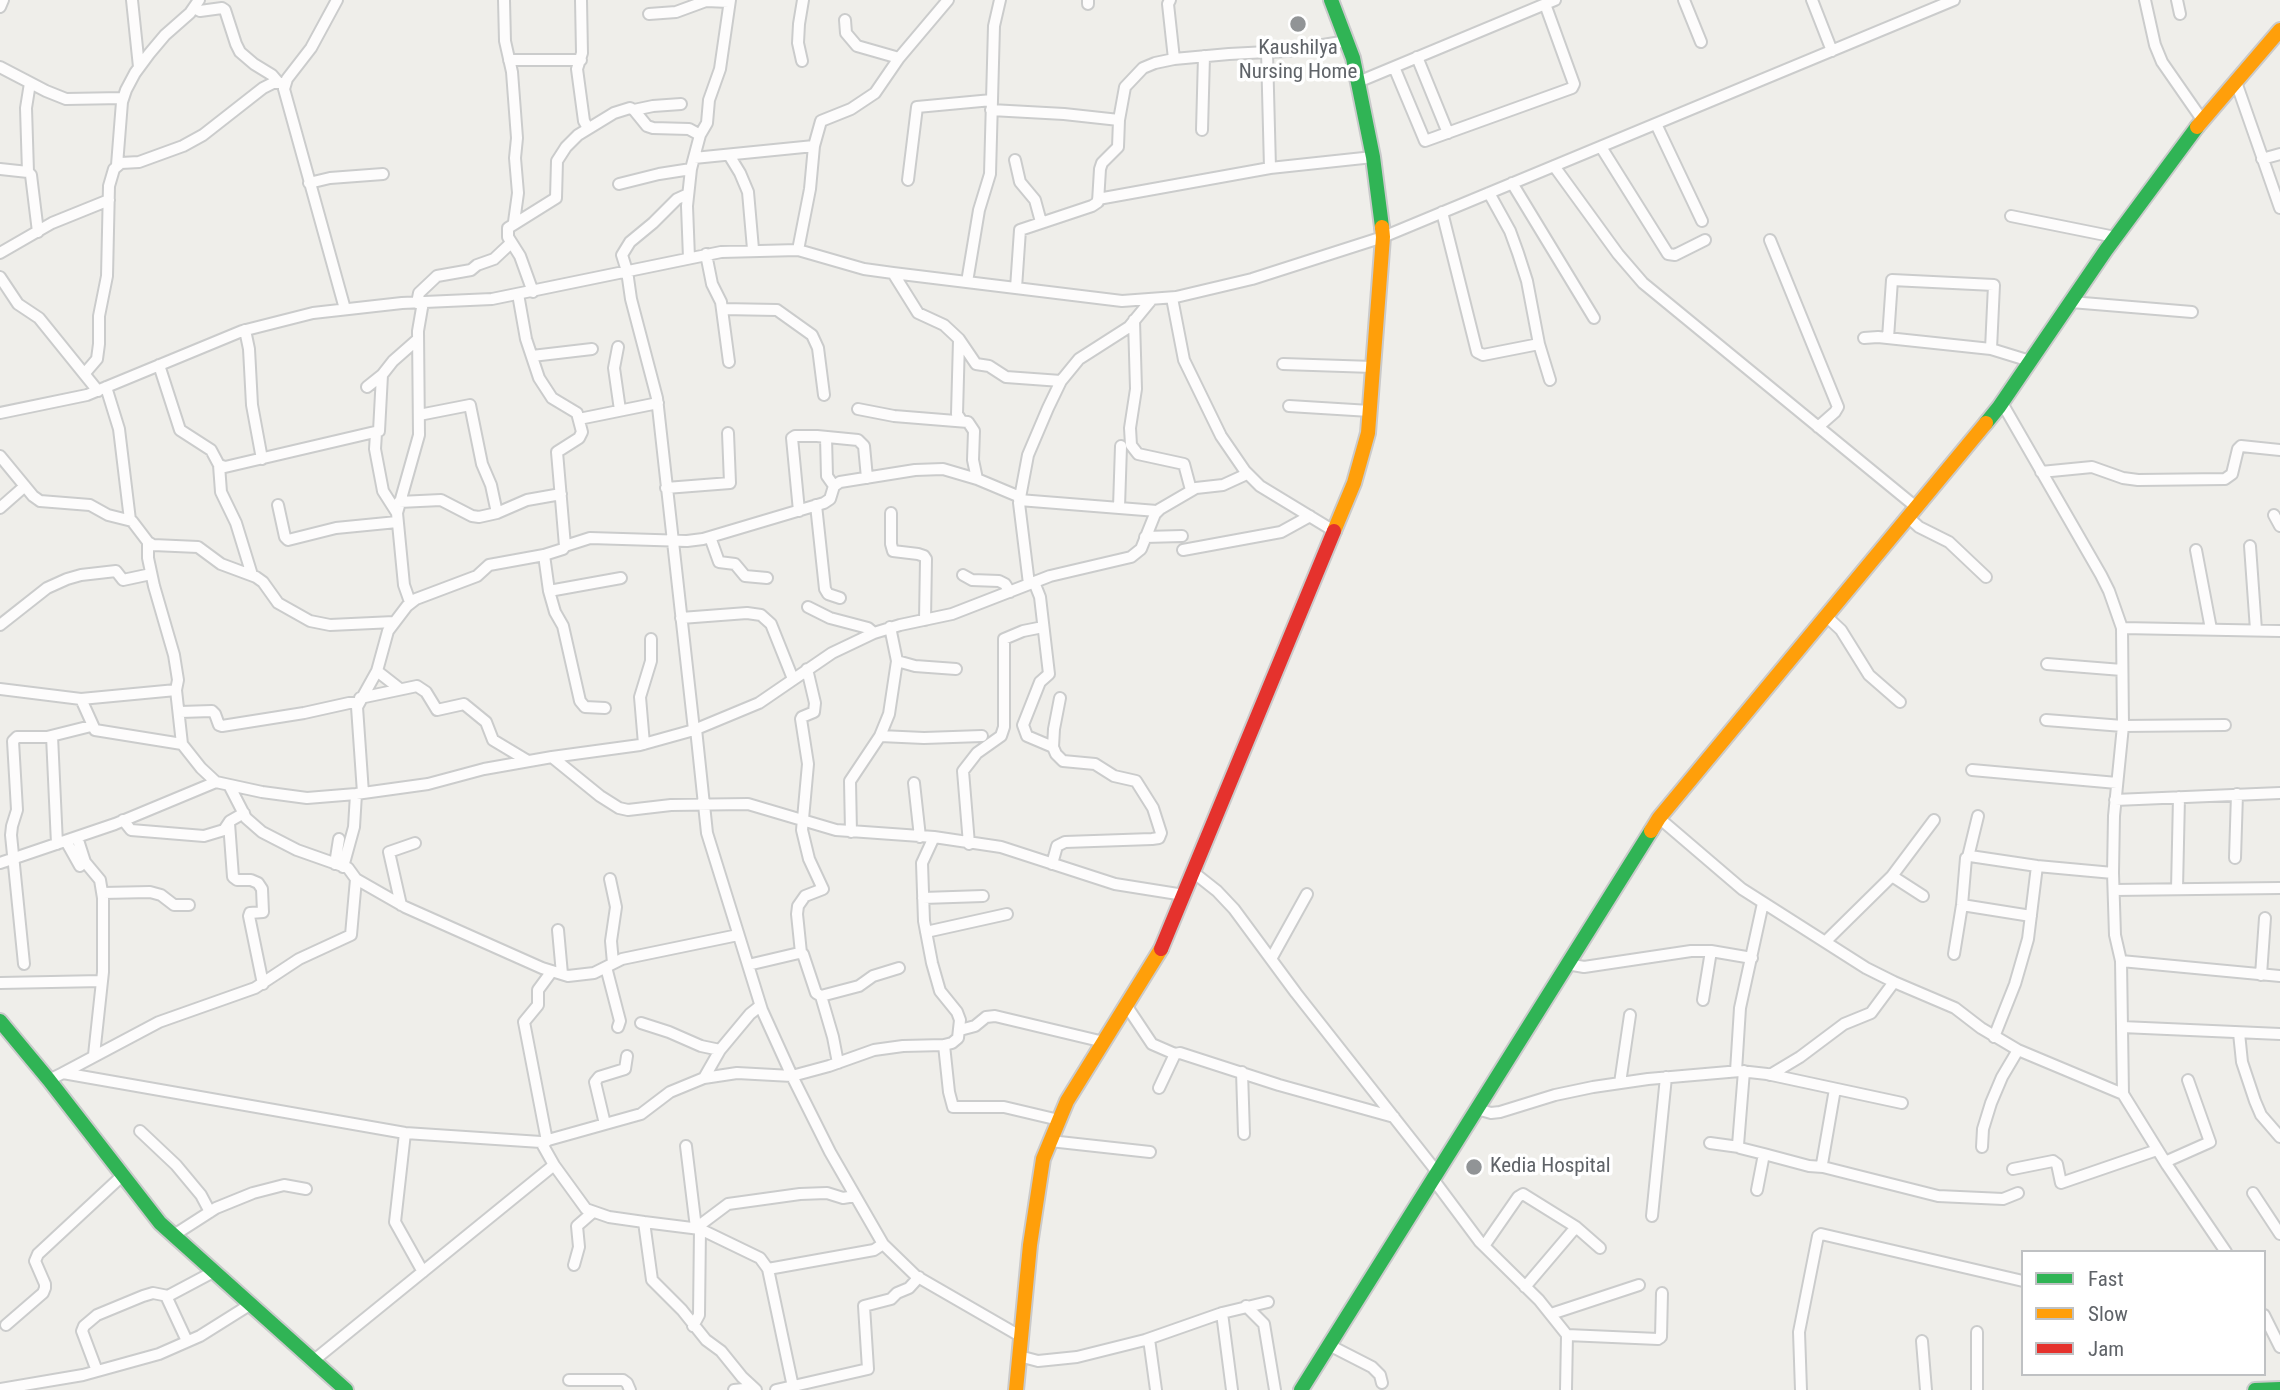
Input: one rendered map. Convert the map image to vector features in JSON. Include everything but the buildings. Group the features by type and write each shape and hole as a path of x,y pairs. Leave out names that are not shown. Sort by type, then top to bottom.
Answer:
{"street":[{"path":"0,7 3,0"},
{"path":"132,0 139,67"},
{"path":"117,165 139,162 183,146 203,135 253,95 277,85 311,48 337,0"},
{"path":"504,0 505,41 517,138 515,158 518,193 514,222"},
{"path":"581,0 583,22 578,69 584,121 588,128"},
{"path":"802,61 798,43 803,0"},
{"path":"798,250 810,189 814,145 821,121 851,109 874,93 948,0"},
{"path":"967,282 979,210 990,174 994,26 1000,0"},
{"path":"1170,0 1168,4 1174,59"},
{"path":"1016,1390 1030,1245 1043,1159 1049,1141 1067,1101 1162,947 1354,483 1368,433 1383,237 1373,156 1353,58 1331,0"},
{"path":"1684,0 1701,42"},
{"path":"1812,0 1832,51"},
{"path":"0,413 49,404 102,389 245,330 313,313 492,299 706,254 798,250 863,269 893,273 1122,301 1172,298 1252,279 1383,237 1954,0"},
{"path":"2145,0 2155,45 2162,62 2203,121"},
{"path":"2177,0 2180,14"},
{"path":"649,14 676,12 706,1 729,1 720,69 709,100 707,123 700,135 692,164 688,194 689,258"},
{"path":"1358,82 1417,57 1550,2 1574,86 1427,141 1424,140 1394,67"},
{"path":"89,369 97,359 101,300 107,276 111,176 117,165 123,98 139,67 165,34 196,4 202,11 222,8 225,10 240,52 272,75 277,85 284,89 345,309"},
{"path":"845,20 846,33 856,46 900,58"},
{"path":"1301,1390 1658,818 2002,403 2115,237 2203,121 2280,30"},
{"path":"1016,288 1020,230 1098,202 1102,163 1118,147 1119,120 1125,88 1143,68 1174,59 1287,51 1347,41"},
{"path":"1267,51 1270,168"},
{"path":"1202,130 1204,57"},
{"path":"1417,57 1448,133"},
{"path":"509,60 581,60"},
{"path":"0,67 66,99 123,98"},
{"path":"2236,82 2280,208"},
{"path":"30,83 26,108 28,172 33,179 38,232"},
{"path":"533,292 520,256 508,237 508,228 556,198 557,161 566,147 588,128 614,113 630,108 634,110 681,104"},
{"path":"908,180 917,107 992,105 1119,120"},
{"path":"634,110 653,128 689,129 700,135"},
{"path":"1656,124 1702,221"},
{"path":"619,184 729,155 814,145"},
{"path":"1601,147 1668,254 1675,256 1705,240"},
{"path":"2262,159 2280,154"},
{"path":"729,155 748,192 752,250"},
{"path":"1098,199 1270,168 1373,156"},
{"path":"1015,160 1020,182 1035,200 1041,222"},
{"path":"1554,166 1618,254 1643,283 1818,427 1912,512 1919,527 1949,542 1986,577"},
{"path":"0,169 28,172"},
{"path":"309,183 330,178 383,174"},
{"path":"1512,183 1594,318"},
{"path":"1489,193 1510,232 1527,281 1549,380"},
{"path":"688,194 677,198 630,242 622,255 658,403 707,833 760,1006 792,1076 883,1244 919,1277 1020,1336"},
{"path":"0,253 69,215 109,200"},
{"path":"1442,212 1477,352 1483,355 1539,344"},
{"path":"2011,216 2115,237"},
{"path":"1770,240 1838,407 1818,427"},
{"path":"410,602 404,584 398,512 417,446 419,293 437,276 471,270 494,259 511,243"},
{"path":"706,254 712,284 722,309 729,362"},
{"path":"893,273 918,313 944,325 959,339 976,364 989,366 1006,377 1062,381"},
{"path":"0,277 18,304 39,318 89,369 102,389 119,429 130,520 148,541 160,545 193,546 221,564 252,575 263,582 278,603 319,624 394,622"},
{"path":"1888,338 1892,280 1994,285 1991,349"},
{"path":"518,295 531,356 539,378 552,398 577,413 579,419 581,436 557,452 565,546"},
{"path":"1172,298 1184,360 1221,436 1247,474 1260,486 1334,531"},
{"path":"1053,747 1033,740 1024,732 1023,725 1041,682 1048,674 1040,597 1031,583 1020,498 1028,455 1062,381 1079,359 1129,327 1152,299"},
{"path":"2071,302 2192,312"},
{"path":"722,309 777,310 813,335 818,348 824,394"},
{"path":"1134,320 1136,390 1131,418 1131,445 1138,454 1184,464 1191,490"},
{"path":"245,330 249,349 252,405 262,459"},
{"path":"1864,338 1991,349 2031,361"},
{"path":"367,387 418,339"},
{"path":"959,339 957,414 961,420"},
{"path":"618,347 614,368 620,410"},
{"path":"531,356 592,349"},
{"path":"1283,364 1373,367"},
{"path":"159,365 177,425 184,433 211,450 219,465 221,492 236,523 252,575"},
{"path":"219,465 225,467 376,433 380,430 382,375"},
{"path":"579,419 658,403"},
{"path":"2002,403 2109,591 2122,628 2123,726 2115,800 2113,890 2115,935 2121,961 2123,1094 2225,1250"},
{"path":"419,415 470,405 482,464 491,485 497,513"},
{"path":"1289,406 1370,411"},
{"path":"858,409 894,416 961,420 972,426 973,460 977,480"},
{"path":"376,433 375,449 383,491 398,512"},
{"path":"666,488 730,483 728,433"},
{"path":"799,511 792,438 798,435 854,439 862,442 867,478"},
{"path":"826,437 827,477 834,486"},
{"path":"1119,507 1121,446"},
{"path":"2040,472 2092,467 2137,480 2225,479 2232,474 2241,446 2280,450"},
{"path":"0,456 40,501 90,505 107,515 130,520"},
{"path":"339,865 354,827 359,793 356,714 359,701 377,671 384,641 394,622 410,602 477,576 489,565 544,555 590,538 687,541 710,537 816,505 830,499 834,486 840,482 928,469 943,469 1020,498 1157,512"},
{"path":"148,541 151,574 174,655 182,744 216,782 307,798 428,784 484,769 644,744 695,730 759,703 832,653 874,633 952,614 1050,576 1131,556 1141,549 1157,512 1191,490 1223,485 1247,474"},
{"path":"0,508 25,486"},
{"path":"278,505 288,540 441,500 472,516 497,513 527,500 561,494"},
{"path":"816,505 825,589 828,594 840,598"},
{"path":"891,513 891,544 894,551 918,554 926,559 925,620"},
{"path":"2274,515 2280,526"},
{"path":"1183,550 1281,532 1310,516"},
{"path":"710,537 719,562 735,564 745,576 768,578"},
{"path":"1145,537 1182,537"},
{"path":"2250,546 2256,630"},
{"path":"2196,550 2211,629"},
{"path":"544,555 549,591 555,612 563,626 580,701 585,707 605,708"},
{"path":"0,625 47,588 67,579 116,570 123,580 151,574"},
{"path":"962,575 972,580 1005,583 1010,592"},
{"path":"549,591 621,578"},
{"path":"808,607 830,618 868,628 874,633"},
{"path":"681,618 747,613 761,615 771,624 793,679"},
{"path":"1826,616 1841,630 1869,675 1900,702"},
{"path":"851,832 850,781 880,736 889,714 897,661 890,627"},
{"path":"969,844 963,771 977,753 1001,736 1004,727 1004,639 1043,627"},
{"path":"2122,628 2280,631"},
{"path":"644,744 640,696 651,661 651,639"},
{"path":"897,661 915,666 956,669"},
{"path":"2047,664 2122,670"},
{"path":"807,669 816,704 814,712 802,717 808,764 802,821 809,859 823,889 805,896 798,906 797,914 801,953 816,993 821,996 838,1063"},
{"path":"377,671 400,689"},
{"path":"180,712 212,711 222,726 304,713 417,686 423,688 437,710 464,705 486,722 493,740 528,761"},
{"path":"0,689 81,699 176,690"},
{"path":"1052,864 1055,849 1065,842 1152,839 1159,838 1161,833 1153,808 1136,780 1114,776 1095,764 1063,761 1056,754 1053,747 1054,729 1060,698"},
{"path":"81,699 95,730 182,744"},
{"path":"2046,720 2123,726 2225,725"},
{"path":"24,964 12,859 11,831 17,810 13,741 17,737 52,736 91,726"},
{"path":"52,736 67,841 80,866"},
{"path":"880,736 982,736"},
{"path":"552,757 600,796 619,808 628,810 671,805 748,804 802,821 851,832 934,838 1002,847 1115,884 1184,895"},
{"path":"1972,770 2117,783"},
{"path":"0,863 123,820 216,782"},
{"path":"914,783 920,837"},
{"path":"229,785 246,818 262,832 297,850 348,868 356,879 401,905 557,973 568,976 594,973 622,958 738,935"},
{"path":"2115,800 2280,793"},
{"path":"2235,858 2237,794"},
{"path":"2177,889 2179,797"},
{"path":"123,820 131,830 204,836 224,830 232,819 244,813"},
{"path":"1955,954 1968,857 1978,816"},
{"path":"1658,818 1742,889 1825,943 1894,982 1955,1008 2018,1051 2123,1094"},
{"path":"1825,943 1892,876 1934,820"},
{"path":"229,823 233,877 237,880 251,880 258,883 262,889 263,912 250,913 249,916 263,984"},
{"path":"63,1073 405,1133 544,1141 641,1114 670,1092 704,1078 737,1073 792,1076 889,1047 952,1043 958,1038 960,1020 940,991 926,932 923,898 922,863 934,838"},
{"path":"339,839 339,865"},
{"path":"67,841 100,880 103,893 102,981 94,1055"},
{"path":"401,905 389,852 415,843"},
{"path":"1968,857 2113,873"},
{"path":"1994,1037 2015,984 2028,939 2037,866"},
{"path":"1193,872 1217,891 1394,1117 1484,1246 1551,1314 1566,1335 1566,1390"},
{"path":"1892,876 1923,896"},
{"path":"610,878 616,907 610,965 620,1021 618,1027"},
{"path":"49,1080 159,1022 263,984 299,959 351,935 356,879"},
{"path":"2113,890 2280,888"},
{"path":"103,893 150,892 161,895 174,905 189,905"},
{"path":"1271,960 1307,894"},
{"path":"923,898 984,896"},
{"path":"1739,1147 1740,1008 1763,902"},
{"path":"1962,905 2031,916"},
{"path":"926,932 1007,914"},
{"path":"2261,975 2265,918"},
{"path":"558,930 557,973 538,990 538,1005 524,1022 544,1141 554,1165 586,1209 609,1217 698,1228 760,1258 768,1269 793,1387"},
{"path":"1567,964 1584,967 1680,952 1711,951 1752,958"},
{"path":"1703,1000 1711,951"},
{"path":"748,965 801,953"},
{"path":"2121,961 2280,976"},
{"path":"821,996 859,986 873,976 899,968"},
{"path":"0,982 102,981"},
{"path":"1769,1075 1800,1057 1844,1024 1871,1013 1894,982"},
{"path":"1126,1005 1152,1044 1175,1054 1180,1053 1394,1117"},
{"path":"704,1078 720,1050 760,1006"},
{"path":"1620,1083 1630,1015"},
{"path":"960,1030 975,1026 986,1017 995,1016 1104,1042"},
{"path":"0,1021 160,1223 346,1390"},
{"path":"640,1023 720,1050"},
{"path":"2122,1027 2280,1034"},
{"path":"2239,1033 2242,1062 2248,1082 2261,1115 2277,1131"},
{"path":"944,1045 953,1107 1004,1107 1059,1120"},
{"path":"1982,1147 1983,1129 1991,1103 2002,1077 2018,1051"},
{"path":"1158,1088 1175,1054"},
{"path":"605,1124 595,1082 599,1077 625,1069 627,1056"},
{"path":"1477,1109 1491,1113 1500,1112 1555,1095 1620,1083 1740,1071 1902,1103"},
{"path":"1242,1072 1244,1134"},
{"path":"1652,1216 1666,1077"},
{"path":"2165,1162 2210,1142 2188,1080"},
{"path":"1823,1167 1835,1089"},
{"path":"140,1131 176,1165 201,1195 210,1212"},
{"path":"405,1133 395,1222 423,1272"},
{"path":"1049,1141 1150,1152"},
{"path":"1710,1143 1739,1147 1938,1196 2003,1199 2018,1193"},
{"path":"686,1146 698,1228 699,1315 693,1326"},
{"path":"2013,1169 2053,1161 2057,1164 2061,1183 2157,1150"},
{"path":"1757,1190 1764,1154"},
{"path":"313,1361 554,1165"},
{"path":"6,1325 43,1293 45,1284 35,1261 38,1254 123,1175"},
{"path":"174,1235 210,1212 274,1186 306,1189"},
{"path":"698,1228 729,1203 800,1194 827,1193 843,1198 855,1196"},
{"path":"2253,1193 2280,1234"},
{"path":"1484,1246 1521,1195 1524,1195 1576,1227 1600,1248"},
{"path":"574,1265 579,1247 577,1226 593,1212"},
{"path":"644,1222 652,1280 755,1389"},
{"path":"1525,1287 1576,1227"},
{"path":"1801,1390 1799,1332 1818,1236 1821,1234 2021,1280"},
{"path":"768,1269 874,1250 883,1244"},
{"path":"97,1371 82,1331 97,1315 153,1293 168,1296 215,1272"},
{"path":"776,1390 869,1368 864,1306 891,1299 909,1288 919,1277"},
{"path":"1551,1314 1639,1285"},
{"path":"1566,1335 1658,1339 1661,1337 1662,1293"},
{"path":"168,1296 187,1341"},
{"path":"1019,1356 1038,1361 1077,1357 1149,1339 1222,1313 1268,1302"},
{"path":"0,1388 97,1371 159,1354 200,1336 251,1304"},
{"path":"1246,1307 1264,1324 1275,1390"},
{"path":"1222,1313 1232,1390"},
{"path":"2266,1319 2280,1347"},
{"path":"1977,1390 1978,1332"},
{"path":"1149,1339 1156,1390"},
{"path":"1922,1341 1926,1390"},
{"path":"1329,1345 1372,1367 1380,1375 1382,1383"},
{"path":"569,1380 623,1380 627,1382 630,1390"},
{"path":"734,1390 755,1389"},
{"path":"2255,1390 2280,1389"}],"traffic: fast":[{"path":"1331,0 1353,58 1373,157 1382,227"},
{"path":"1986,423 2106,250 2197,127"},
{"path":"1301,1390 1651,831"},
{"path":"0,1021 160,1223 346,1390"},
{"path":"2255,1390 2280,1389"}],"traffic: slow":[{"path":"2197,127 2280,30"},
{"path":"1334,531 1354,483 1368,433 1382,227"},
{"path":"1651,831 1986,423"},
{"path":"1016,1390 1030,1245 1043,1159 1067,1101 1161,949"}],"traffic: jam":[{"path":"1161,949 1334,531"}],"place":[{"name":"Kaushilya Nursing Home","path":"1298,24"},
{"name":"Kedia Hospital","path":"1474,1167"}]}
